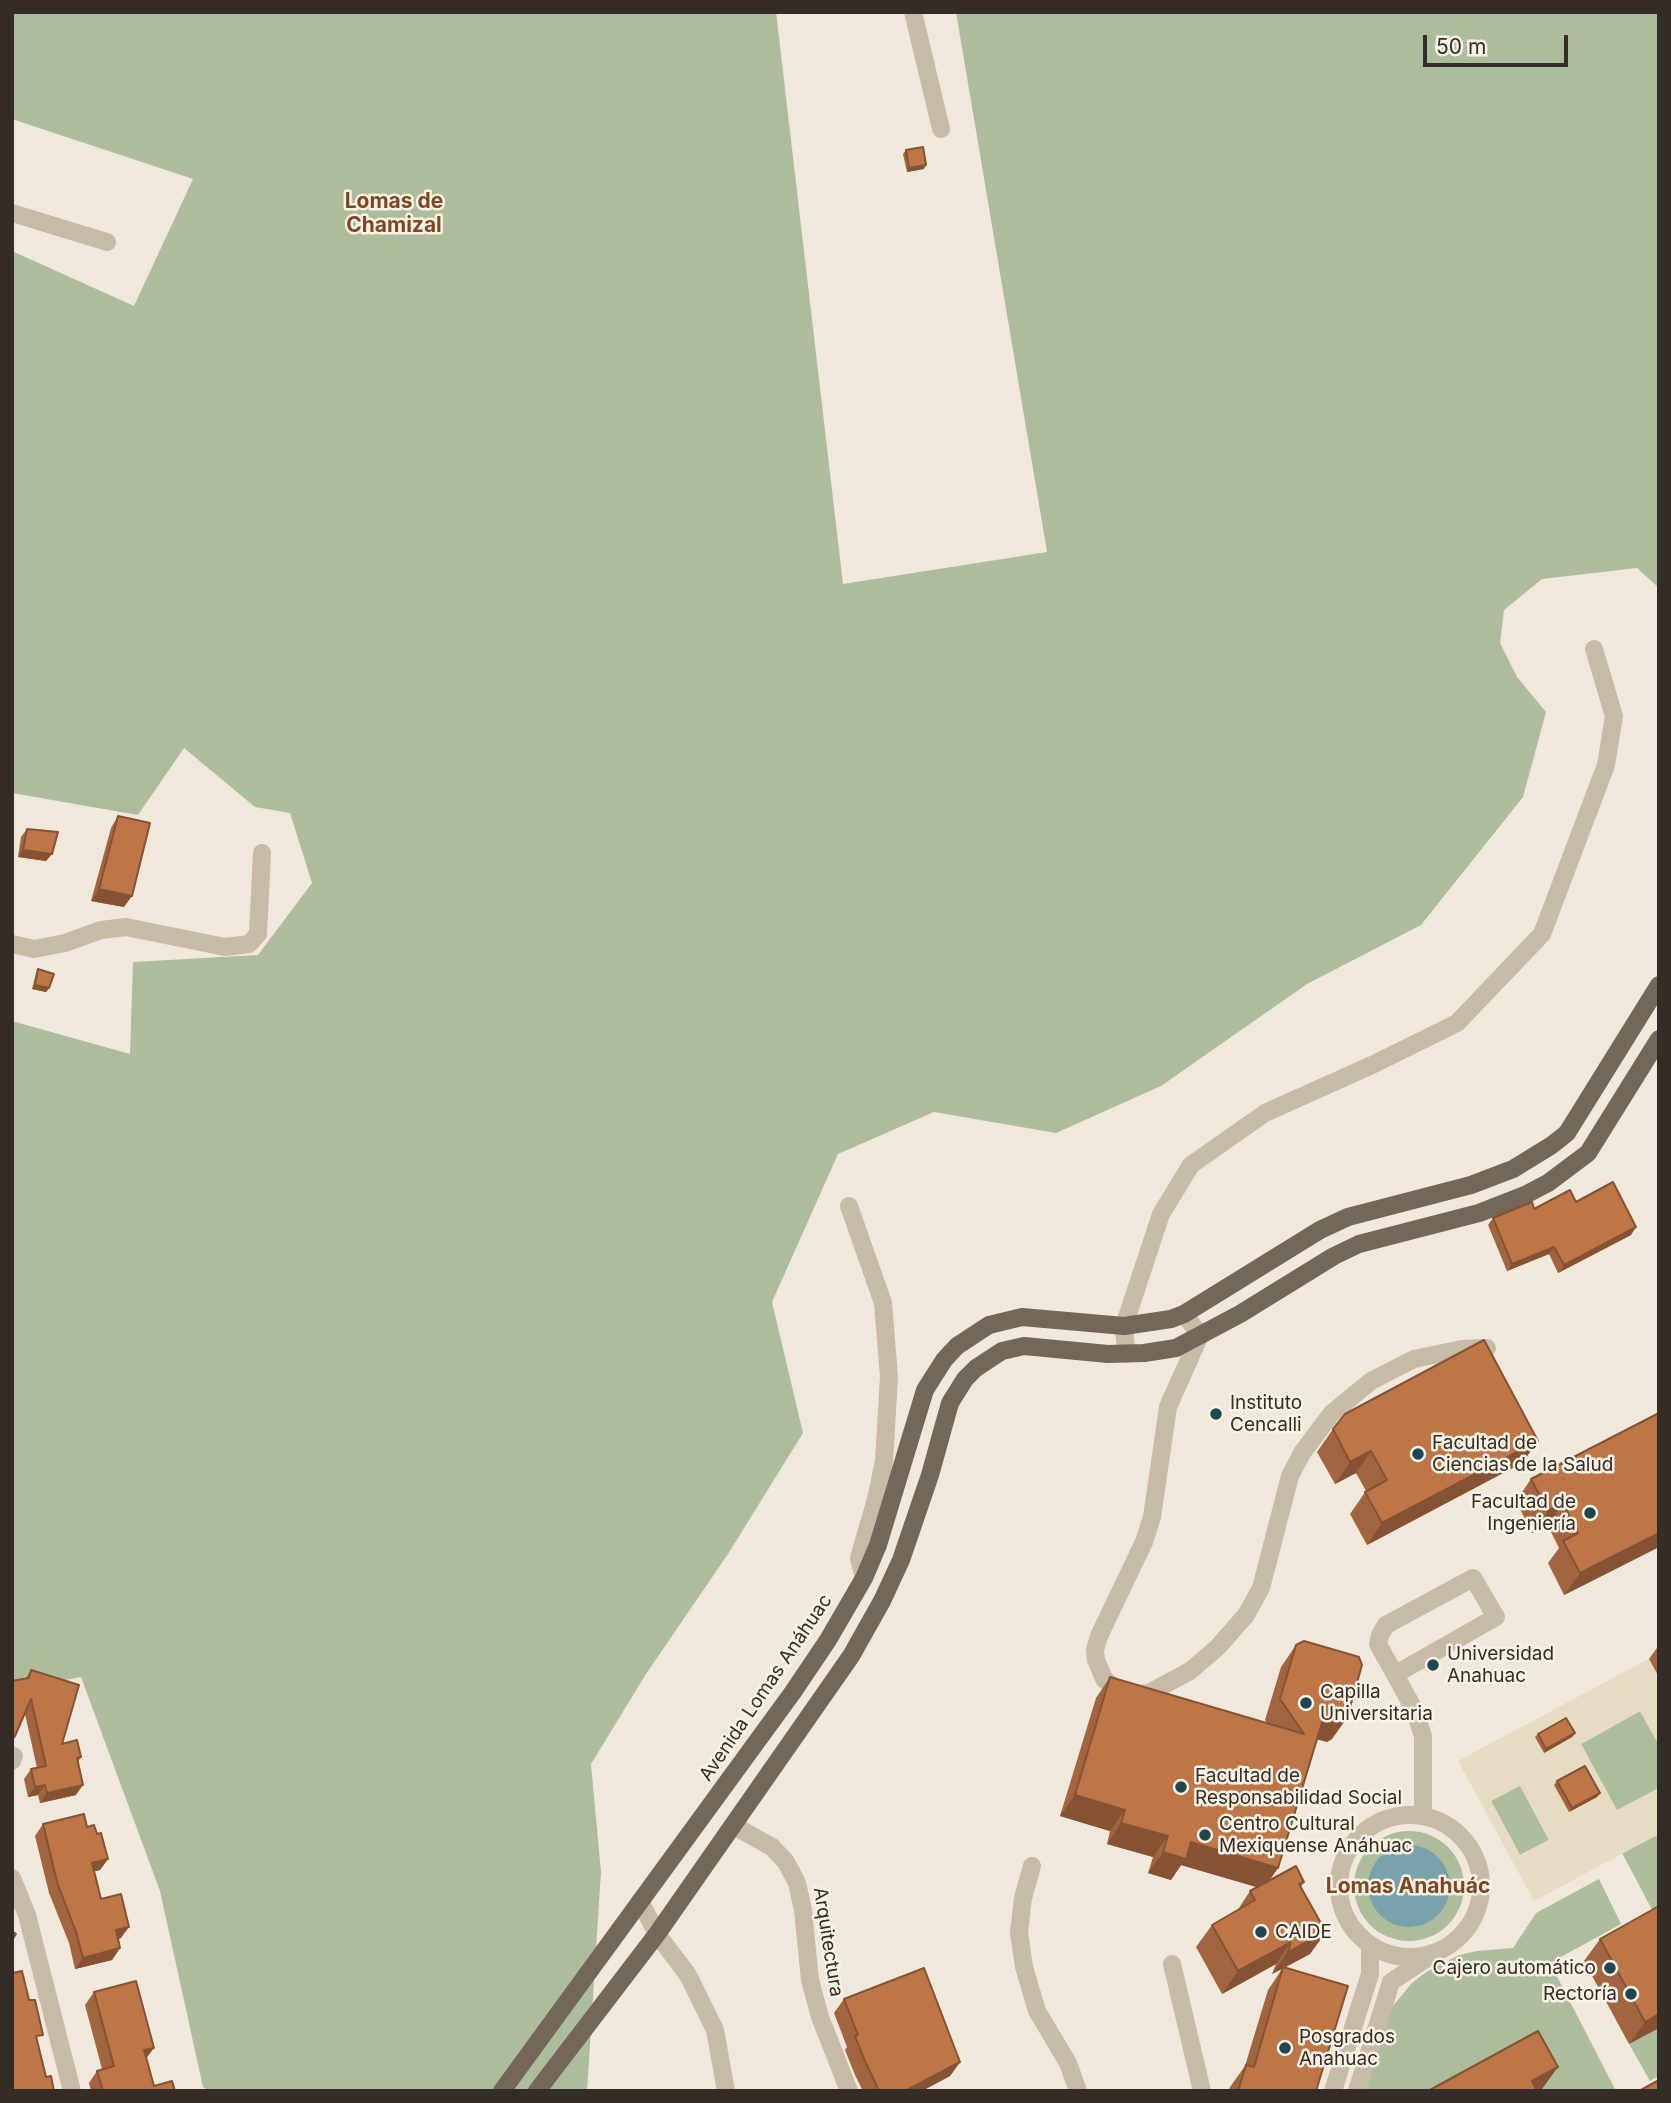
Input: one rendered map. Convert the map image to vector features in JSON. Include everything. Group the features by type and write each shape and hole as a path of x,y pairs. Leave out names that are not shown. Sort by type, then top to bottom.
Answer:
{"main road":[{"name":"Avenida Lomas Anáhuac","path":"502,2091 828,1640 864,1578 890,1508 925,1390 933,1374 957,1346 989,1325 1022,1317 1124,1326 1156,1322 1184,1314 1321,1230 1348,1217 1492,1178 1523,1164 1567,1133 1659,985"},
{"path":"537,2091 657,1934 844,1667 882,1601 916,1518 947,1410 965,1380 988,1359 1012,1348 1024,1346 1126,1354 1176,1348 1359,1244 1503,1205 1548,1183 1588,1153 1659,1039"}],"street":[{"path":"913,12 941,129"},
{"path":"12,212 107,242"},
{"path":"1126,1354 1124,1326 1161,1214 1191,1165 1265,1113 1457,1023 1542,934 1606,765 1614,716 1594,649"},
{"path":"12,944 34,949 65,943 101,930 126,927 225,947 249,944 258,934 262,853"},
{"path":"849,1206 883,1303 889,1377 884,1461 859,1558 864,1578"},
{"path":"1184,1314 1200,1335 1168,1407 1152,1517 1144,1542 1099,1636 1095,1650 1104,1679 1129,1695 1149,1693 1190,1671 1218,1647 1246,1615 1261,1588 1290,1476 1301,1453 1332,1413 1370,1381 1403,1364 1438,1352 1487,1348"},
{"path":"1396,1674 1496,1617 1473,1578 1386,1625 1378,1644 1414,1709 1423,1736 1423,1816"},
{"path":"1357,2091 1391,1982 1454,1942 1477,1912 1482,1894 1481,1874 1475,1856 1463,1837 1445,1823 1423,1816 1399,1816 1376,1823 1357,1838 1344,1859 1338,1883 1342,1907 1352,1928 1370,1945 1391,1955 1414,1957 1437,1952"},
{"name":"Arquitectura","path":"734,1826 772,1847 786,1862 797,1883 803,1910 810,1980 820,2017 849,2091"},
{"path":"1032,1866 1023,1898 1019,1932 1024,1968 1037,2011 1069,2063 1078,2091"},
{"path":"12,1878 27,1915 72,2091"},
{"path":"640,1901 657,1934 688,1975 716,2030 726,2091"},
{"path":"1333,2091 1370,1974 1370,1945"},
{"path":"1172,1964 1202,2091"}],"green space":[{"path":"12,12 776,12 843,584 1047,552 956,12 1659,12 1659,588 1637,568 1542,579 1504,610 1500,643 1517,677 1546,712 1523,797 1421,925 1307,984 1161,1086 1056,1133 934,1112 838,1154 772,1302 803,1433 728,1554 646,1674 591,1764 601,1872 587,2091 209,2091 203,2087 160,1891 81,1677 12,1690 12,1021 130,1054 133,962 258,955 312,883 290,813 255,807 184,748 138,815 12,793 12,251 134,306 193,179 12,119"},
{"path":"1640,1711 1659,1745 1659,1788 1617,1811 1581,1744"},
{"path":"1520,1785 1549,1840 1520,1855 1491,1801"},
{"path":"1409,1831 1430,1835 1448,1847 1460,1865 1464,1886 1460,1907 1448,1925 1430,1937 1409,1941 1388,1937 1370,1925 1358,1907 1354,1886 1358,1865 1370,1847 1388,1835"},
{"path":"1659,1834 1659,1920 1658,1921 1622,1853"},
{"path":"1599,1879 1621,1924 1550,1963 1616,2091 1365,2091 1387,2013 1412,1983 1426,1972 1459,1955 1513,1948 1536,1913"},
{"path":"1659,2028 1659,2076 1650,2081 1629,2044"}],"shaded area":[{"path":"1650,1658 1659,1674 1659,1745 1640,1711 1581,1744 1617,1810 1659,1788 1659,1834 1534,1901 1458,1761","holes":["1520,1786 1549,1840 1520,1855 1491,1801"]}],"water":[{"path":"1409,1845 1425,1848 1438,1857 1447,1870 1450,1886 1447,1902 1438,1915 1425,1924 1409,1927 1393,1924 1380,1915 1371,1902 1368,1886 1371,1870 1380,1857 1393,1848"}],"building":[{"path":"923,147 926,165 909,168 906,150"},
{"path":"118,816 150,823 132,896 99,889"},
{"path":"27,829 58,832 52,854 23,850"},
{"path":"38,969 54,974 49,988 35,985"},
{"path":"1613,1182 1636,1227 1564,1265 1554,1247 1512,1264 1493,1218 1532,1202 1534,1209 1570,1190 1576,1202"},
{"name":"Facultad de Ciencias de la Salud","path":"1484,1340 1538,1441 1382,1523 1365,1492 1387,1480 1371,1451 1350,1462 1333,1429 1345,1414"},
{"name":"Facultad de Ingeniería","path":"1659,1413 1659,1533 1580,1573 1563,1541 1578,1533 1563,1503 1548,1511 1531,1479"},
{"name":"Facultad de Responsabilidad Social","path":"1304,1641 1359,1657 1362,1665 1347,1718 1342,1721 1324,1716 1278,1868 1191,1842 1186,1859 1163,1852 1168,1836 1121,1823 1125,1810 1075,1795 1110,1677 1304,1734 1280,1699 1296,1645"},
{"path":"31,1670 79,1685 62,1744 77,1740 81,1757 77,1758 83,1785 47,1793 45,1785 35,1787 31,1769 46,1766 31,1699 12,1740 12,1681 29,1678"},
{"path":"1566,1718 1575,1733 1546,1749 1538,1734"},
{"path":"1585,1766 1600,1793 1572,1808 1557,1781"},
{"path":"84,1814 87,1827 94,1825 97,1834 101,1833 108,1859 92,1863 101,1899 121,1894 129,1927 116,1930 120,1948 83,1958 57,1882 43,1824"},
{"name":"CAIDE","path":"1296,1866 1304,1882 1299,1884 1326,1932 1288,1952 1291,1942 1238,1971 1212,1925 1255,1900 1250,1891"},
{"path":"1659,1906 1659,2014 1645,2022 1600,1939"},
{"name":"Posgrados Anahuac","path":"1283,1967 1348,1986 1316,2091 1238,2091 1246,2065 1254,2067"},
{"path":"924,1968 960,2062 905,2091 879,2091 855,2036 858,2035 844,1999"},
{"path":"22,1971 29,2000 35,2000 43,2035 36,2036 46,2077 51,2076 54,2091 12,2091 12,1973"},
{"path":"136,1981 154,2048 144,2050 154,2086 172,2081 175,2091 103,2091 97,2071 114,2066 94,1992"},
{"path":"1538,2031 1558,2067 1532,2081 1537,2091 1428,2091"},
{"path":"1659,2080 1659,2091 1639,2091"}],"place":[{"name":"Instituto Cencalli","path":"1216,1414"},
{"name":"Facultad de Ciencias de la Salud","path":"1418,1454"},
{"name":"Facultad de Ingeniería","path":"1590,1513"},
{"name":"Universidad Anahuac","path":"1433,1665"},
{"name":"Capilla Universitaria","path":"1306,1703"},
{"name":"Facultad de Responsabilidad Social","path":"1181,1787"},
{"name":"Centro Cultural Mexiquense Anáhuac","path":"1205,1835"},
{"name":"CAIDE","path":"1261,1932"},
{"name":"Cajero automático","path":"1610,1968"},
{"name":"Rectoría","path":"1631,1994"},
{"name":"Posgrados Anahuac","path":"1285,2048"}],"district":[{"name":"Lomas de Chamizal","path":"394,214"},
{"name":"Lomas Anahuác","path":"1408,1887"}]}
